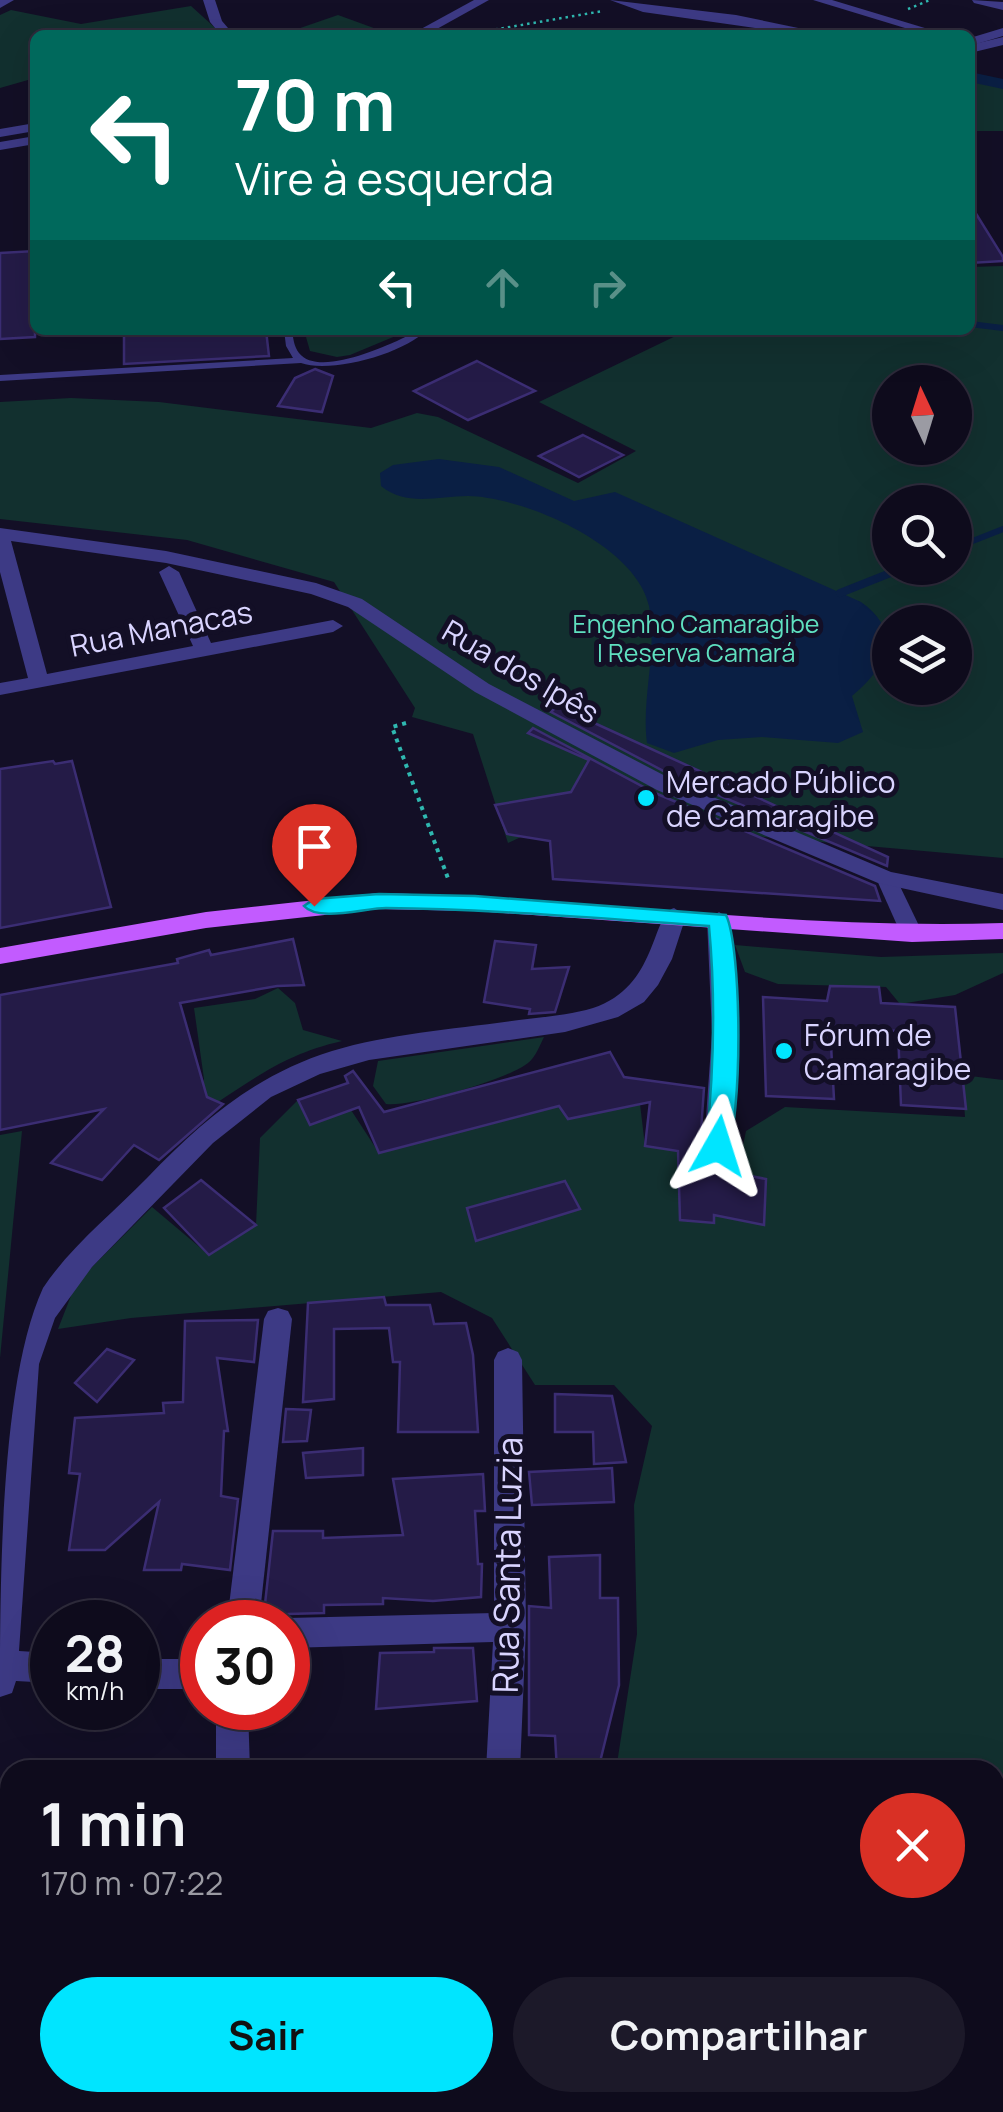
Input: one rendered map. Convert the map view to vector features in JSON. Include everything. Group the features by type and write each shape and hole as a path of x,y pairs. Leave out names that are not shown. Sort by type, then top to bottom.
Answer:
{"main road":[{"path":"0,956 314,906 458,902 912,934 1003,931"}],"street":[{"path":"0,4 8,0"},
{"path":"209,0 216,22 223,30"},
{"path":"426,30 484,0"},
{"path":"616,0 631,5 740,14 806,30"},
{"path":"819,0 924,30"},
{"path":"978,0 1003,6"},
{"path":"975,40 1003,32"},
{"path":"975,47 1003,41"},
{"path":"0,133 30,128"},
{"path":"0,146 30,141"},
{"path":"0,535 39,682"},
{"name":"Rua dos Ipês","path":"0,535 141,553 316,590 354,604 482,688 666,785 886,878 1003,902"},
{"path":"169,572 205,651"},
{"name":"Rua Manacas","path":"0,689 334,626"},
{"path":"886,878 912,934"},
{"path":"0,1682 25,1364 33,1329 50,1296 68,1275 241,1105 283,1079 329,1062 381,1050 569,1022 607,1011 636,996 658,967 674,916"},
{"path":"718,920 726,995 726,1058 718,1146"},
{"path":"246,1600 278,1318"},
{"name":"Rua Santa Luzia","path":"503,1760 510,1627 508,1360"},
{"path":"310,1633 510,1627"},
{"path":"1,1665 30,1667"},
{"path":"232,1730 233,1760"}],"lane":[{"path":"289,335 291,350 301,360"},
{"path":"0,378 301,360 320,364 352,360 417,335"}],"path":[{"path":"491,30 631,5"},
{"path":"406,722 392,728 398,750 458,902"}],"green space":[{"path":"191,6 217,30 30,30 30,79 0,88 0,15 11,10 81,24"},
{"path":"338,15 379,30 294,30"},
{"path":"975,77 1003,80 1003,131 975,131"},
{"name":"Engenho Camaragibe | Reserva Camará","path":"1003,266 1003,858 560,819 508,843 473,734 412,717 415,708 334,582 187,540 0,519 0,402 71,398 159,402 371,428 417,413 438,417 578,483 636,451 539,402 678,335 975,335 975,267"},
{"path":"305,335 398,335 350,355 337,357 310,351"},
{"path":"735,945 881,957 1003,953 1003,973 955,995 900,1004 886,987 778,984 745,972"},
{"path":"278,988 295,1003 303,1030 342,1041 292,1058 218,1102 202,1095 204,1079 194,1008 255,999"},
{"path":"544,1037 535,1055 517,1070 459,1091 386,1104 373,1086 378,1061"},
{"path":"962,1075 1003,1080 1003,1760 618,1760 637,1634 634,1505 652,1426 614,1385 535,1385 492,1318 441,1292 131,1318 58,1329 76,1283 152,1207 209,1255 256,1225 260,1138 298,1100 310,1124 351,1110 379,1153 559,1106 569,1119 640,1104 645,1146 740,1160 746,1131 785,1107 965,1117"},
{"path":"22,1131 0,1358 0,1135"}],"water":[{"path":"439,459 499,467 574,501 615,492 861,602 872,611 872,676 852,696 863,732 838,743 762,737 718,740 674,753 647,743 649,606 640,584 623,563 575,529 518,505 468,496 423,499 391,492 381,486 380,473 393,465"}],"building":[{"path":"975,212 1003,257 1003,261 975,263"},
{"path":"30,251 30,335 35,337 0,339 0,253"},
{"path":"124,335 267,335 269,356 124,364"},
{"path":"477,361 535,391 468,420 414,391"},
{"path":"315,369 333,376 322,412 278,406 295,378"},
{"path":"583,435 623,455 579,477 539,456"},
{"path":"557,706 888,857 887,866 675,777 551,712"},
{"name":"Mercado Público de Camaragibe","path":"533,728 655,793 875,886 880,901 553,879 550,841 507,834 495,805 571,792 589,760 528,733"},
{"path":"72,761 111,907 0,928 0,769"},
{"path":"293,939 304,985 180,1003 207,1097 223,1104 159,1160 134,1145 102,1180 51,1163 104,1109 0,1130 0,995 178,963 177,959 209,950 211,955"},
{"path":"495,941 536,945 532,969 569,967 555,1012 529,1014 530,1009 484,1002"},
{"name":"Fórum de Camaragibe","path":"830,986 879,987 881,1003 955,1007 966,1109 901,1105 898,1031 830,1027 834,1099 766,1096 763,997 827,1001"},
{"path":"610,1052 624,1077 704,1088 700,1146 703,1167 766,1179 764,1225 714,1215 714,1223 680,1220 678,1151 645,1146 650,1102 568,1119 559,1106 379,1153 359,1107 310,1125 298,1100 348,1083 345,1076 353,1071 384,1112"},
{"path":"201,1180 256,1225 209,1255 164,1208"},
{"path":"565,1181 580,1209 476,1241 467,1208"},
{"path":"384,1297 386,1305 430,1305 434,1324 466,1323 473,1355 478,1432 398,1432 400,1362 393,1362 389,1328 334,1329 334,1399 303,1402 308,1303"},
{"path":"258,1320 254,1362 217,1358 228,1431 224,1431 221,1496 238,1499 230,1570 182,1564 181,1570 144,1570 159,1502 105,1550 69,1550 80,1474 69,1473 75,1418 164,1413 163,1403 183,1402 185,1321"},
{"path":"107,1349 134,1360 97,1402 75,1383"},
{"path":"555,1394 612,1396 626,1462 594,1464 593,1432 555,1432"},
{"path":"286,1409 311,1410 307,1441 283,1442"},
{"path":"363,1448 363,1475 306,1478 303,1453"},
{"path":"612,1468 614,1502 532,1505 529,1472"},
{"path":"483,1474 485,1511 475,1511 478,1564 482,1564 481,1597 433,1601 383,1598 383,1604 324,1605 324,1613 310,1613 310,1600 265,1600 273,1531 323,1531 323,1538 403,1535 393,1479"},
{"path":"600,1555 600,1598 618,1598 619,1685 600,1760 556,1760 555,1736 529,1735 529,1606 551,1608 549,1557"},
{"path":"434,1648 473,1648 477,1701 376,1709 380,1653 434,1652"}],"waterway":[{"path":"975,78 1003,84"},
{"path":"975,325 1003,328"},
{"path":"972,541 1003,529"},
{"path":"840,593 872,580"}],"place":[{"name":"Mercado Público de Camaragibe","path":"646,798"},
{"name":"Fórum de Camaragibe","path":"784,1051"}],"route":[{"path":"314,906 379,901 475,903 718,920 726,995 726,1058 718,1146"}]}
